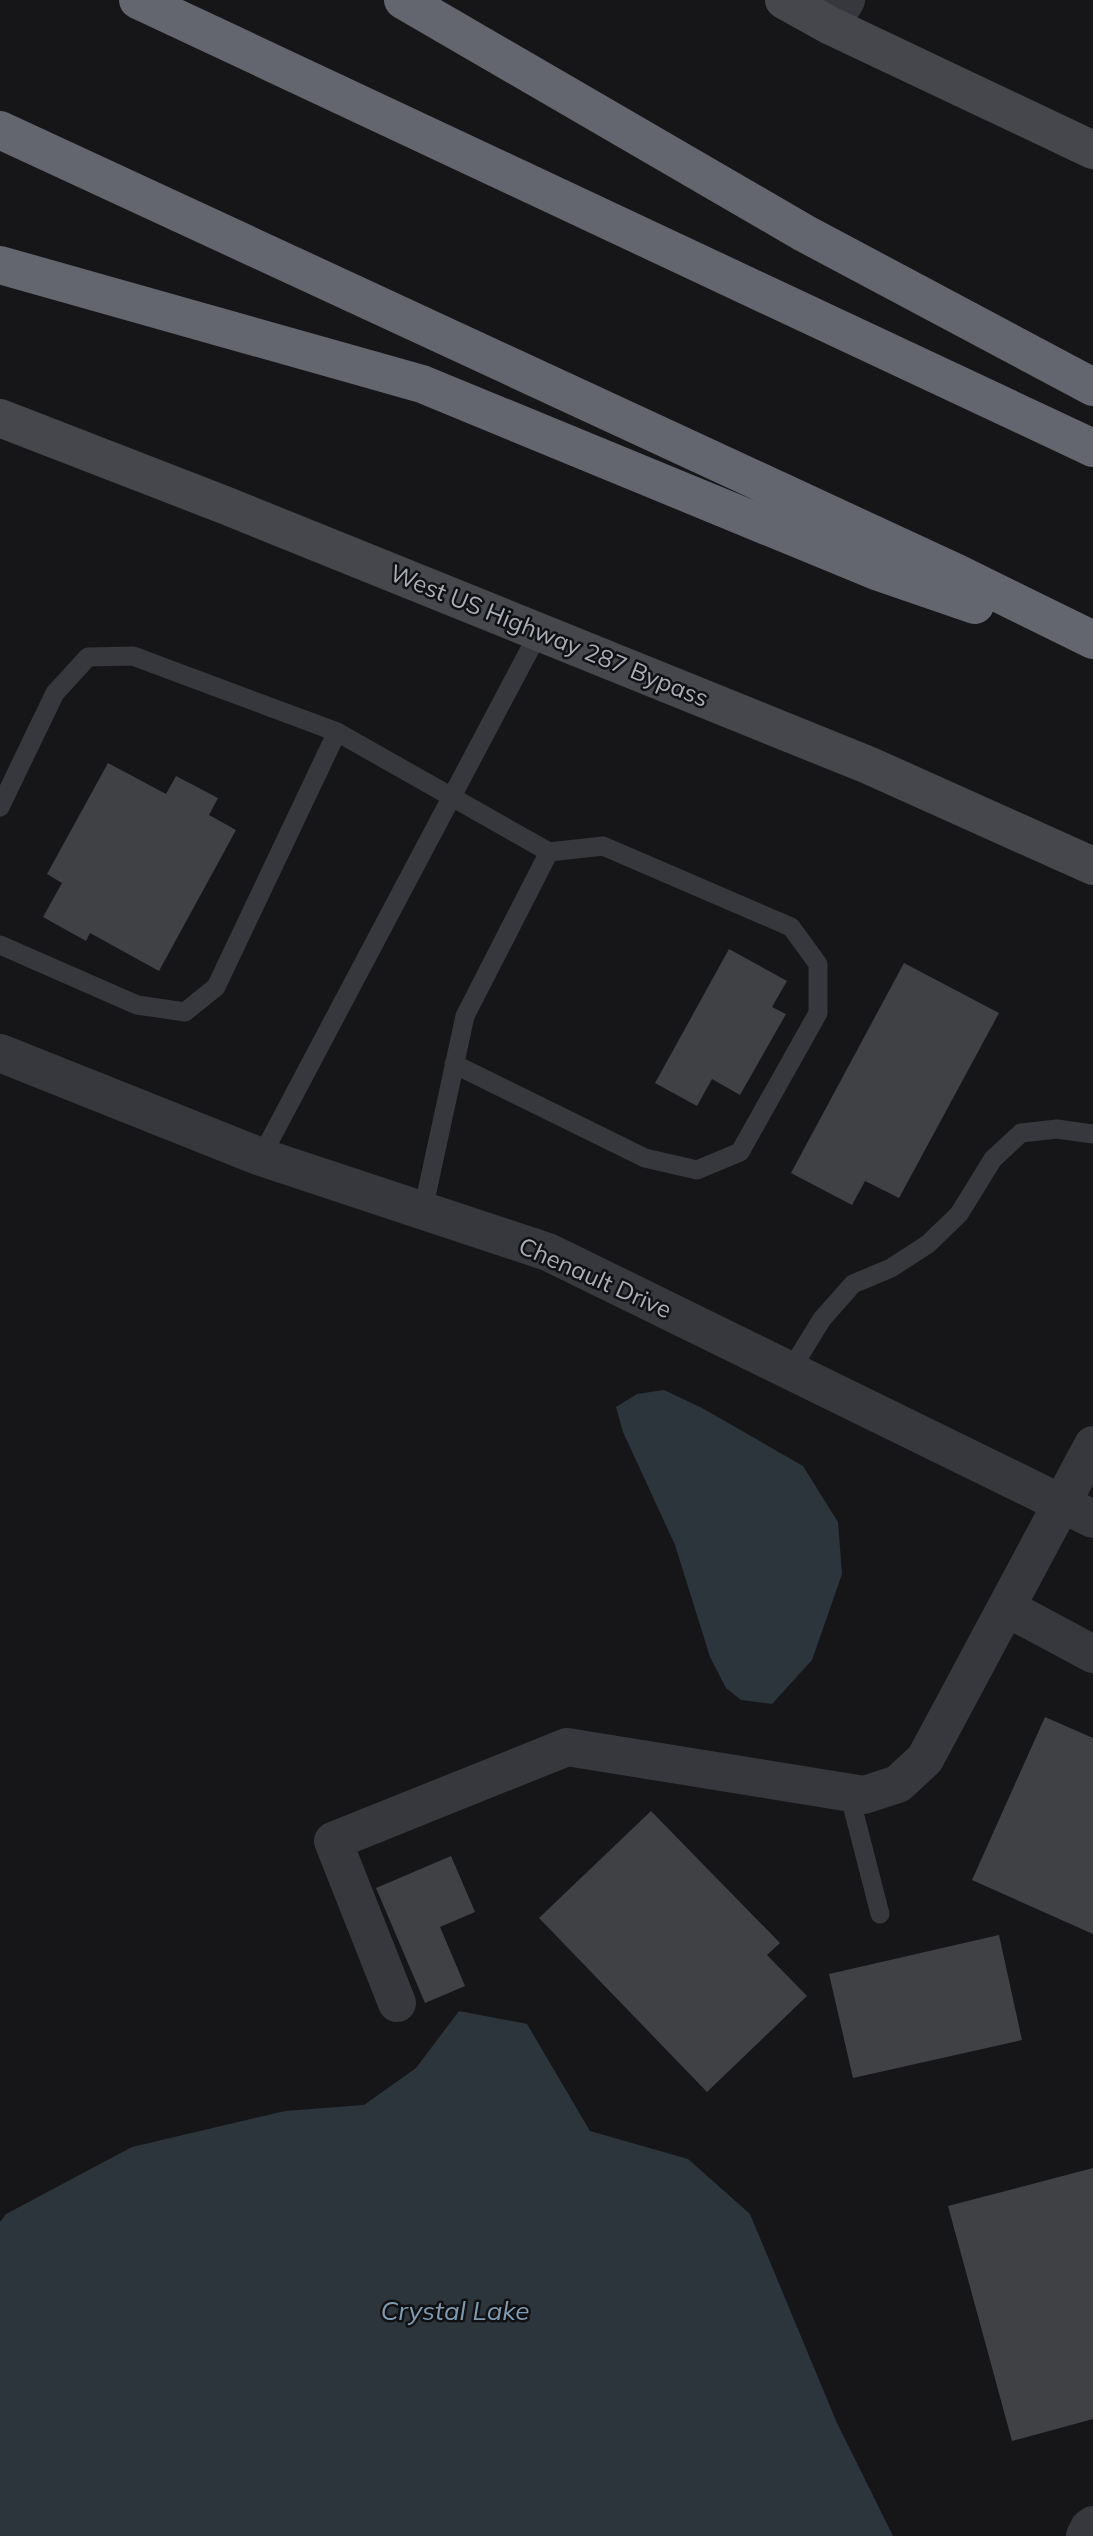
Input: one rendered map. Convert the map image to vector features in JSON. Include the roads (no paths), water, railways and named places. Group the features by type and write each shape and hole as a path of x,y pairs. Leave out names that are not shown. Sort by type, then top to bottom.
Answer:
{"highway":[{"path":"138,0 1093,448"},
{"path":"403,0 804,233 1093,387"},
{"path":"0,130 959,574 1093,640"},
{"path":"0,265 422,384 876,571 986,609 1034,612"}],"main road":[{"path":"784,0 839,13 1093,150"},
{"name":"West US Highway 287 Bypass","path":"0,418 867,765 1093,866"}],"street":[{"name":"Chenault Drive","path":"0,1053 261,1157 548,1252 1078,1511"},
{"path":"397,2003 333,1841 567,1747 864,1795 898,1784 925,1759 1007,1608 1078,1511 1093,1445"},
{"path":"1007,1608 1093,1654"},
{"path":"1085,2536 1093,2525"}],"lane":[{"path":"261,1157 539,632"},
{"path":"0,807 55,693 88,657 133,656 337,732 549,852 603,846 791,927 818,964 818,1013 740,1152 697,1170 645,1158 454,1064"},
{"path":"0,945 137,1005 185,1012 216,987 337,732"},
{"path":"423,1210 465,1017 549,852"},
{"path":"790,1371 822,1320 853,1284 891,1268 928,1244 959,1214 993,1159 1021,1133 1057,1129 1093,1134"},
{"path":"849,1793 880,1914"}],"water":[{"path":"664,1390 702,1408 803,1466 838,1522 842,1574 812,1660 772,1704 741,1700 726,1688 710,1657 675,1545 623,1432 616,1407 637,1394"},
{"name":"Crystal Lake","path":"459,2011 527,2024 590,2131 688,2159 750,2214 837,2423 893,2536 0,2536 0,2222 6,2214 132,2147 285,2111 364,2105 416,2068"}]}
